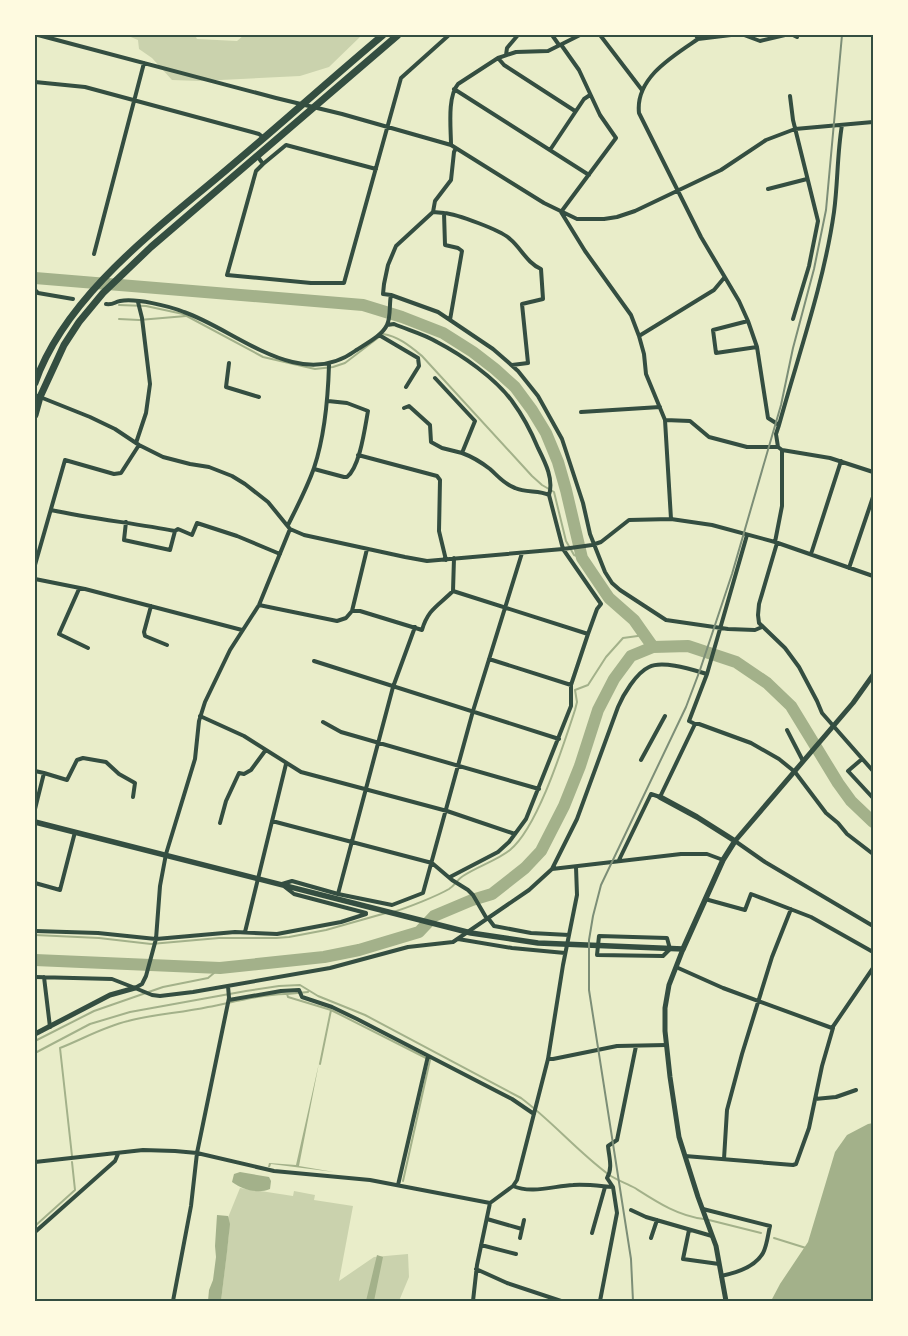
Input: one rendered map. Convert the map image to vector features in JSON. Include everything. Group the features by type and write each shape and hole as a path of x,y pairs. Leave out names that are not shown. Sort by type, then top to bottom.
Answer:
{"highway":[{"path":"35,383 58,336 91,292 106,277 142,243 383,35"},
{"path":"35,415 38,396 64,345 79,322 103,293 151,247 398,35"}],"main road":[{"path":"35,822 457,930 538,943 683,949 723,860 735,841 697,817 660,798"}],"street":[{"path":"38,35 315,107 454,147 544,204 577,219 617,217 720,170 766,140 794,129 873,122"},
{"path":"376,169 286,145 256,171 227,275 311,283 344,283 388,127 402,76 449,35"},
{"path":"506,55 507,48 518,35"},
{"path":"552,35 579,70 600,115 616,138 561,212"},
{"path":"580,35 548,51 516,52 498,58 466,78 454,89 451,104 454,147 451,180 435,200 433,212 396,246 388,265 383,294 391,295 429,309 450,320 493,349 512,365 538,396 562,439 584,503 593,545 612,583 666,620 721,628 756,630 762,627"},
{"path":"731,35 697,37 664,63 649,80 642,90 638,106 639,112 677,191 724,278 739,301 748,321 756,347 765,409 768,418 779,425"},
{"path":"744,35 760,41 785,35"},
{"path":"601,36 642,90"},
{"path":"498,58 504,64 576,111"},
{"path":"94,254 144,63"},
{"path":"35,82 85,86 259,134 264,138"},
{"path":"454,89 589,175"},
{"path":"550,150 584,99 590,95"},
{"path":"790,96 794,129 818,221 809,266 793,319"},
{"path":"842,125 831,231 822,270 776,434 780,448 782,506 776,543 759,604 758,618 762,627 785,648 799,667 831,728 873,771"},
{"path":"258,157 264,164"},
{"path":"768,189 807,179"},
{"path":"433,212 444,213 502,233 535,266 541,269 543,299 522,304 528,363 512,365"},
{"path":"561,212 585,251 631,315 639,336 644,354 646,374 665,420 671,519"},
{"path":"444,213 445,244 462,251 450,320"},
{"path":"639,336 714,290 724,278"},
{"path":"35,290 44,294 73,299"},
{"path":"106,304 113,305 120,301 158,304 196,316 266,353 310,365 329,364 347,357 379,335 387,323 391,295"},
{"path":"35,566 65,460 114,474 121,473 137,444 146,413 150,384 142,318 138,302"},
{"path":"748,321 713,330 716,353 756,347"},
{"path":"387,323 436,341 491,378 511,399 527,423 544,459 551,480 550,495 565,549 601,604 597,609 571,685 570,706 559,739 526,819 516,834 498,852 450,877"},
{"path":"379,335 418,358 419,366 406,387"},
{"path":"229,363 226,387 259,397"},
{"path":"35,1034 110,995 142,984 146,976 155,940 160,886 166,854 195,759 200,716 214,682 242,630 259,605 314,469 328,401 329,364"},
{"path":"435,378 475,421 462,453"},
{"path":"38,396 115,429 137,444 162,457 190,464 209,466 232,476 259,494 289,527 304,535 367,549 418,559 446,560 565,549 601,542 629,520 671,519 712,525 776,543 873,576"},
{"path":"314,469 347,477 351,474 358,455 368,411 347,403 328,401"},
{"path":"404,408 409,406 430,425 431,442 442,448 474,458 505,483 515,488 545,492 550,495"},
{"path":"581,412 660,406"},
{"path":"665,420 690,421 709,437 746,447 780,448 841,461 873,472"},
{"path":"358,455 437,476 440,480 439,532 446,560"},
{"path":"811,554 841,461"},
{"path":"849,568 873,497"},
{"path":"51,510 86,518 126,522 175,531 178,529 192,534 197,524 237,536 280,554"},
{"path":"126,522 124,540 170,550 175,531"},
{"path":"747,535 707,674 689,721 724,732 757,746 779,759 795,772 826,813 873,854"},
{"path":"259,605 337,621 346,618 352,611 367,549"},
{"path":"282,884 292,881 338,894 392,905 423,893 447,812 473,711 522,553"},
{"path":"352,611 360,611 422,630 425,619 431,610 453,591 454,558"},
{"path":"35,578 85,589 242,630"},
{"path":"79,589 59,634 88,648"},
{"path":"453,591 588,634"},
{"path":"151,606 144,632 145,636 167,646"},
{"path":"338,894 380,743 393,687 415,627"},
{"path":"489,659 571,685"},
{"path":"314,661 559,739"},
{"path":"35,977 112,979 152,995 160,996 228,988 330,968 408,947 453,942 486,917 529,890 552,869 577,819 618,707 624,694 633,682 649,666 678,666 707,674"},
{"path":"873,676 868,685 735,841 766,862 873,926"},
{"path":"200,716 231,729 301,772 447,812 516,834"},
{"path":"641,760 665,716"},
{"path":"323,722 341,732 539,789"},
{"path":"619,860 652,794 660,798 695,724"},
{"path":"787,730 804,760"},
{"path":"220,823 226,801 239,773 244,774 251,770 265,751"},
{"path":"35,770 67,780 77,760 83,758 106,762 119,774 135,783 133,797"},
{"path":"862,759 848,771 873,798"},
{"path":"244,932 286,764"},
{"path":"35,809 44,773"},
{"path":"272,820 432,863 473,895 486,917 494,926 531,933 569,935"},
{"path":"35,883 60,890 75,832"},
{"path":"552,869 681,854 707,854 723,860"},
{"path":"473,1301 476,1269 490,1203 513,1186 520,1174 548,1059 565,953 577,894 576,867"},
{"path":"35,931 98,934 155,940 244,932 277,934 341,922 366,914 294,894 282,884"},
{"path":"705,899 745,910 751,894 811,917 873,952"},
{"path":"724,1159 728,1110 757,1002 777,942 791,909"},
{"path":"599,936 666,938 670,949 663,956 597,956 599,936"},
{"path":"458,939 512,948 565,953"},
{"path":"683,949 669,985 664,1020 666,1045 679,1137 716,1246 726,1301"},
{"path":"676,967 757,1002 832,1028"},
{"path":"685,1156 796,1164 809,1128 832,1028 873,968"},
{"path":"44,977 50,1027"},
{"path":"174,1301 191,1206 197,1154 229,999 228,988"},
{"path":"229,999 299,990 302,997 349,1014 534,1112"},
{"path":"548,1059 617,1046 666,1045"},
{"path":"600,1301 617,1213 613,1187 608,1175 611,1162 608,1146 617,1140 636,1046"},
{"path":"398,1185 428,1056"},
{"path":"815,1098 836,1097 856,1090"},
{"path":"35,1162 158,1150 197,1154 274,1170 370,1180 490,1203"},
{"path":"35,1232 115,1161 118,1154"},
{"path":"513,1186 521,1189 535,1190 574,1185 613,1187"},
{"path":"592,1233 605,1187"},
{"path":"631,1210 657,1220 712,1236"},
{"path":"704,1211 770,1226 763,1253 750,1266 733,1274 722,1276"},
{"path":"487,1219 522,1229"},
{"path":"520,1238 524,1220"},
{"path":"651,1238 657,1220"},
{"path":"689,1230 683,1259 719,1264"},
{"path":"481,1245 516,1254"},
{"path":"476,1269 507,1283 561,1301"}],"shaded area":[{"path":"126,35 195,35 197,39 237,41 244,35 362,35 329,67 300,76 200,81 172,80 152,58 139,49 138,40"},
{"path":"319,1063 299,1166 334,1172 271,1164 268,1167 269,1163 296,1165"},
{"path":"873,1123 873,1301 771,1301 808,1242 835,1152 847,1135"},
{"path":"240,1172 269,1177 271,1181 270,1189 256,1191 236,1185 232,1182 234,1174"},
{"path":"240,1188 293,1196 294,1191 315,1195 314,1200 353,1206 339,1281 374,1257 408,1254 409,1277 399,1301 221,1301 229,1233 227,1220"},
{"path":"217,1215 228,1216 230,1224 221,1301 208,1301 216,1257"},
{"path":"377,1255 383,1257 374,1301 366,1301"}],"waterway":[{"path":"35,278 363,305 402,317 443,333 495,369 515,387 532,410 546,433 558,462 582,558 609,598 634,620 653,647"},
{"path":"119,305 146,306 183,314 263,357 315,369 333,367 345,363 383,334 399,339 422,356 532,476 554,492 566,541 574,555 582,558"},
{"path":"119,319 139,320 186,316"},
{"path":"393,912 422,902 449,889 463,876 510,850 520,839 540,805 557,764 577,702 575,690 588,685 606,657 623,638 645,635"},
{"path":"35,960 220,968 324,957 359,950 419,932 434,916 492,894 525,868 541,851 564,806 580,766 598,710 614,679 631,656 653,647 688,646 736,662 767,683 791,706 838,783 851,801 873,822"},
{"path":"35,935 99,938 151,944 219,938 276,938 326,930 386,913"},
{"path":"35,1041 94,1011 163,987 208,978 220,968"},
{"path":"35,1053 90,1024 130,1012 246,991 300,985 318,996 365,1015 521,1098 611,1176 668,1208 685,1215 704,1219"},
{"path":"308,992 287,994 288,997 331,1010 430,1060 403,1181"},
{"path":"72,1156 60,1048 110,1026 138,1019 259,997 287,994"},
{"path":"320,1064 331,1010"},
{"path":"35,1226 75,1190 72,1162"},
{"path":"709,1220 761,1233"},
{"path":"774,1238 806,1248"}],"railway":[{"path":"633,1301 631,1259 589,990 589,940 601,885 686,707 700,670 732,574 781,405 793,348 814,269 826,210 842,35"}]}
